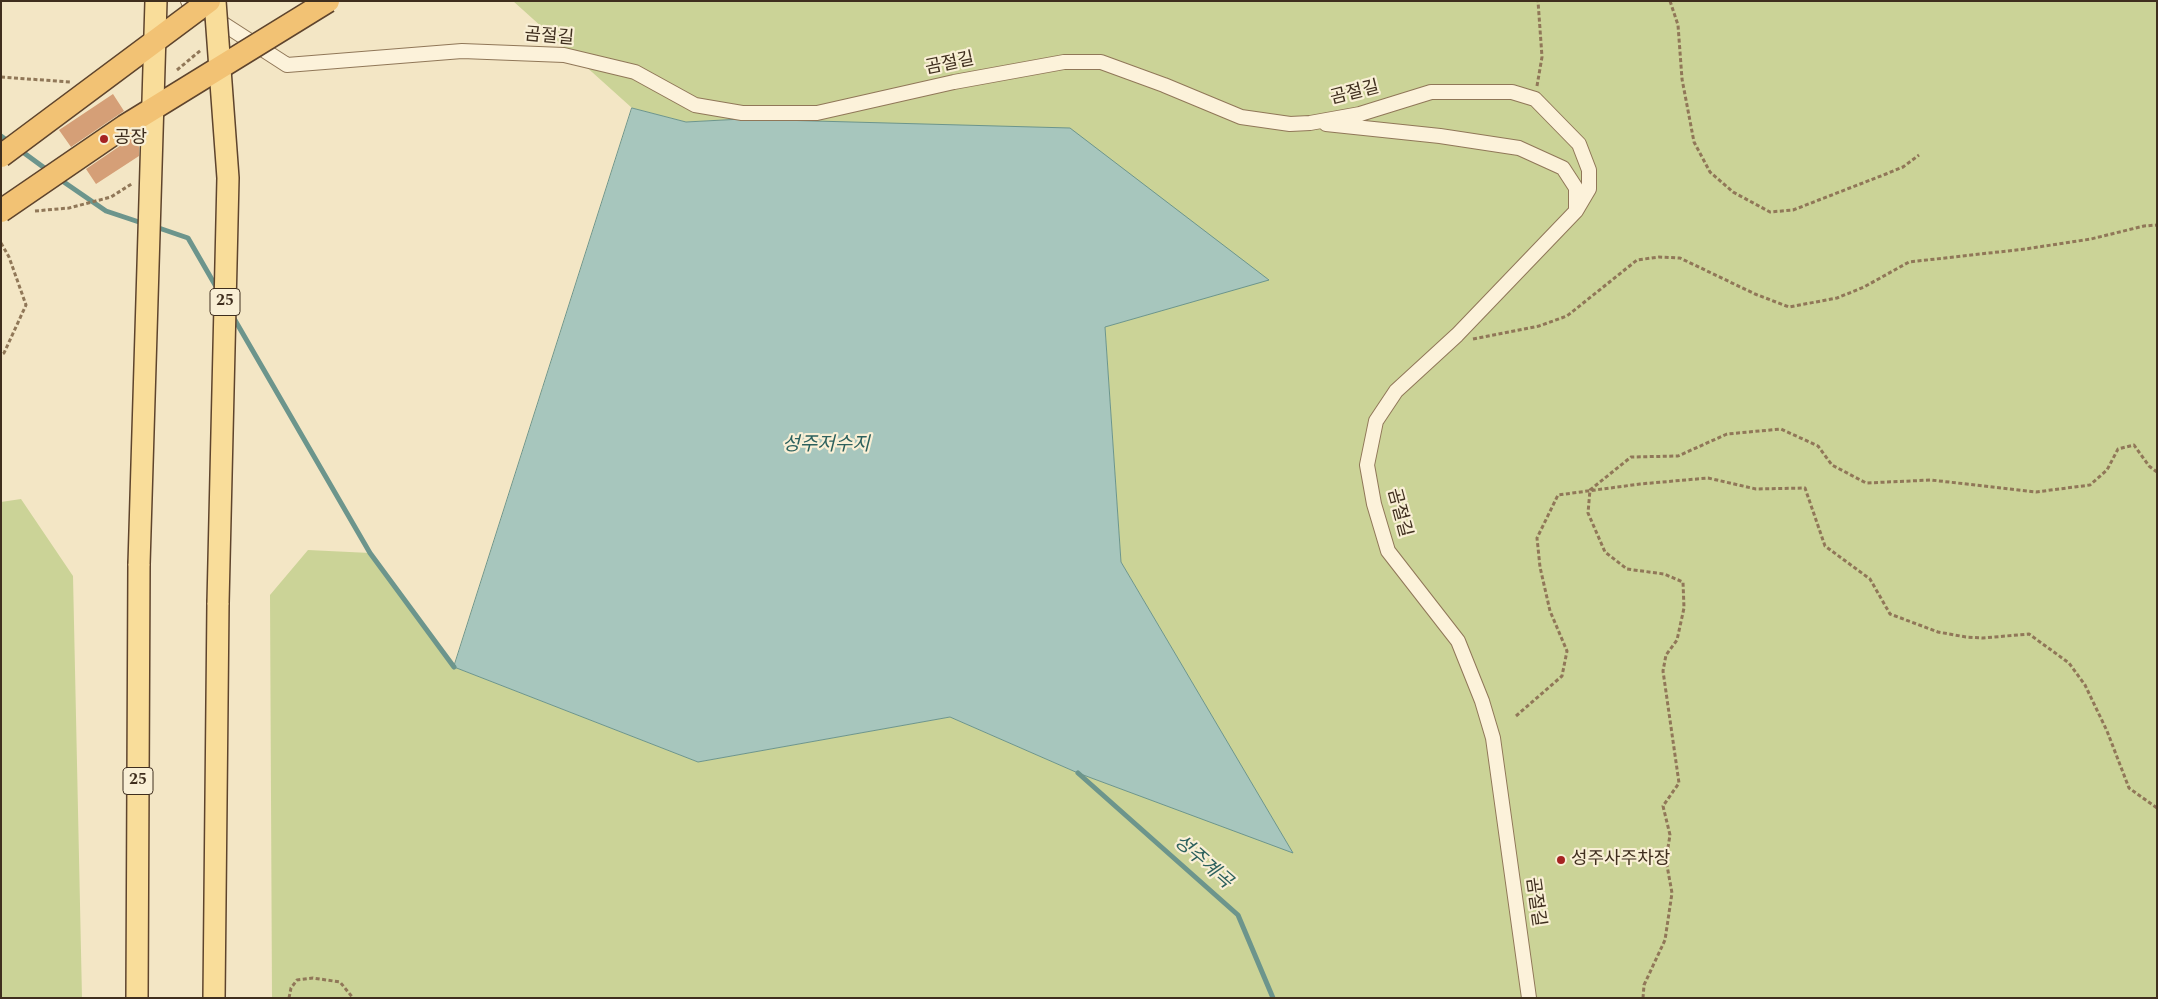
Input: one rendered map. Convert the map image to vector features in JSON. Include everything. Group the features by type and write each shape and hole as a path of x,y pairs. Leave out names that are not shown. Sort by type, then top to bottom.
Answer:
{"highway":[{"path":"1,156 209,1"},
{"path":"1,211 125,126 328,1"}],"main road":[{"name":"25","path":"136,998 139,564 156,1"},
{"name":"25","path":"214,998 218,603 228,178 215,1"}],"street":[{"name":"곰절길","path":"188,1 288,65 462,51 564,55 635,72 695,105 742,113 817,113 954,82 1054,64 1102,62 1241,117 1290,124 1310,123 1360,114 1431,92 1512,92 1535,99 1579,144 1589,170 1589,189 1576,211 1448,344 1396,391 1376,421 1367,465 1374,504 1388,551 1458,641 1482,701 1492,738 1529,998"},
{"path":"1310,123 1440,136 1519,148 1563,168 1576,188 1576,211"}],"path":[{"path":"1535,99 1542,57 1538,1"},
{"path":"1670,1 1678,25 1682,79 1694,142 1710,172 1733,192 1770,212 1793,210 1903,167 1919,156"},
{"path":"1,77 22,78"},
{"path":"1448,344 1539,326 1567,316 1636,260 1659,257 1680,258 1755,294 1789,307 1837,298 1864,287 1908,262 2026,249 2091,239 2144,226 2157,225"},
{"path":"1,244 9,256 26,305 4,353 1,355"},
{"path":"1642,998 1644,985 1665,940 1672,893 1666,860 1670,834 1663,806 1679,783 1663,671 1666,656 1677,640 1684,608 1683,582 1664,574 1627,569 1605,552 1588,513 1590,490 1631,457 1678,456 1727,434 1781,429 1818,446 1832,465 1866,483 1930,480 2036,492 2090,485 2107,470 2118,449 2134,446 2149,466 2157,472"},
{"path":"1516,716 1562,676 1568,652 1550,611 1540,568 1537,538 1558,495 1708,478 1756,489 1805,488 1825,546 1870,579 1890,614 1938,632 1966,637 1983,638 2029,634 2068,663 2085,685 2107,731 2129,788 2157,808"},
{"path":"290,998 291,988 297,980 313,978 340,982 352,998"}],"green space":[{"path":"513,1 2157,1 2157,998 272,998 270,595 308,550 370,553 454,667 698,762 950,717 1078,773 1292,852 1121,562 1105,327 1269,279 742,119 686,122 632,108"},
{"path":"21,499 73,576 82,998 1,998 1,502"}],"water":[{"name":"성주저수지","path":"632,108 686,122 742,119 1070,128 1269,280 1105,327 1121,562 1293,853 1078,773 950,717 698,762 454,667"}],"building":[{"path":"113,94 124,111 71,147 59,130"},
{"path":"139,133 139,156 96,184 86,169"}],"waterway":[{"path":"1,136 9,142"},
{"path":"20,150 50,172"},
{"path":"58,178 106,211 145,224"},
{"path":"153,226 188,238 218,290"},
{"path":"232,315 370,553 454,667"},
{"name":"성주계곡","path":"1078,773 1238,915 1273,998"}],"place":[{"name":"공장","path":"104,139"},
{"name":"성주사주차장","path":"1561,860"}]}
